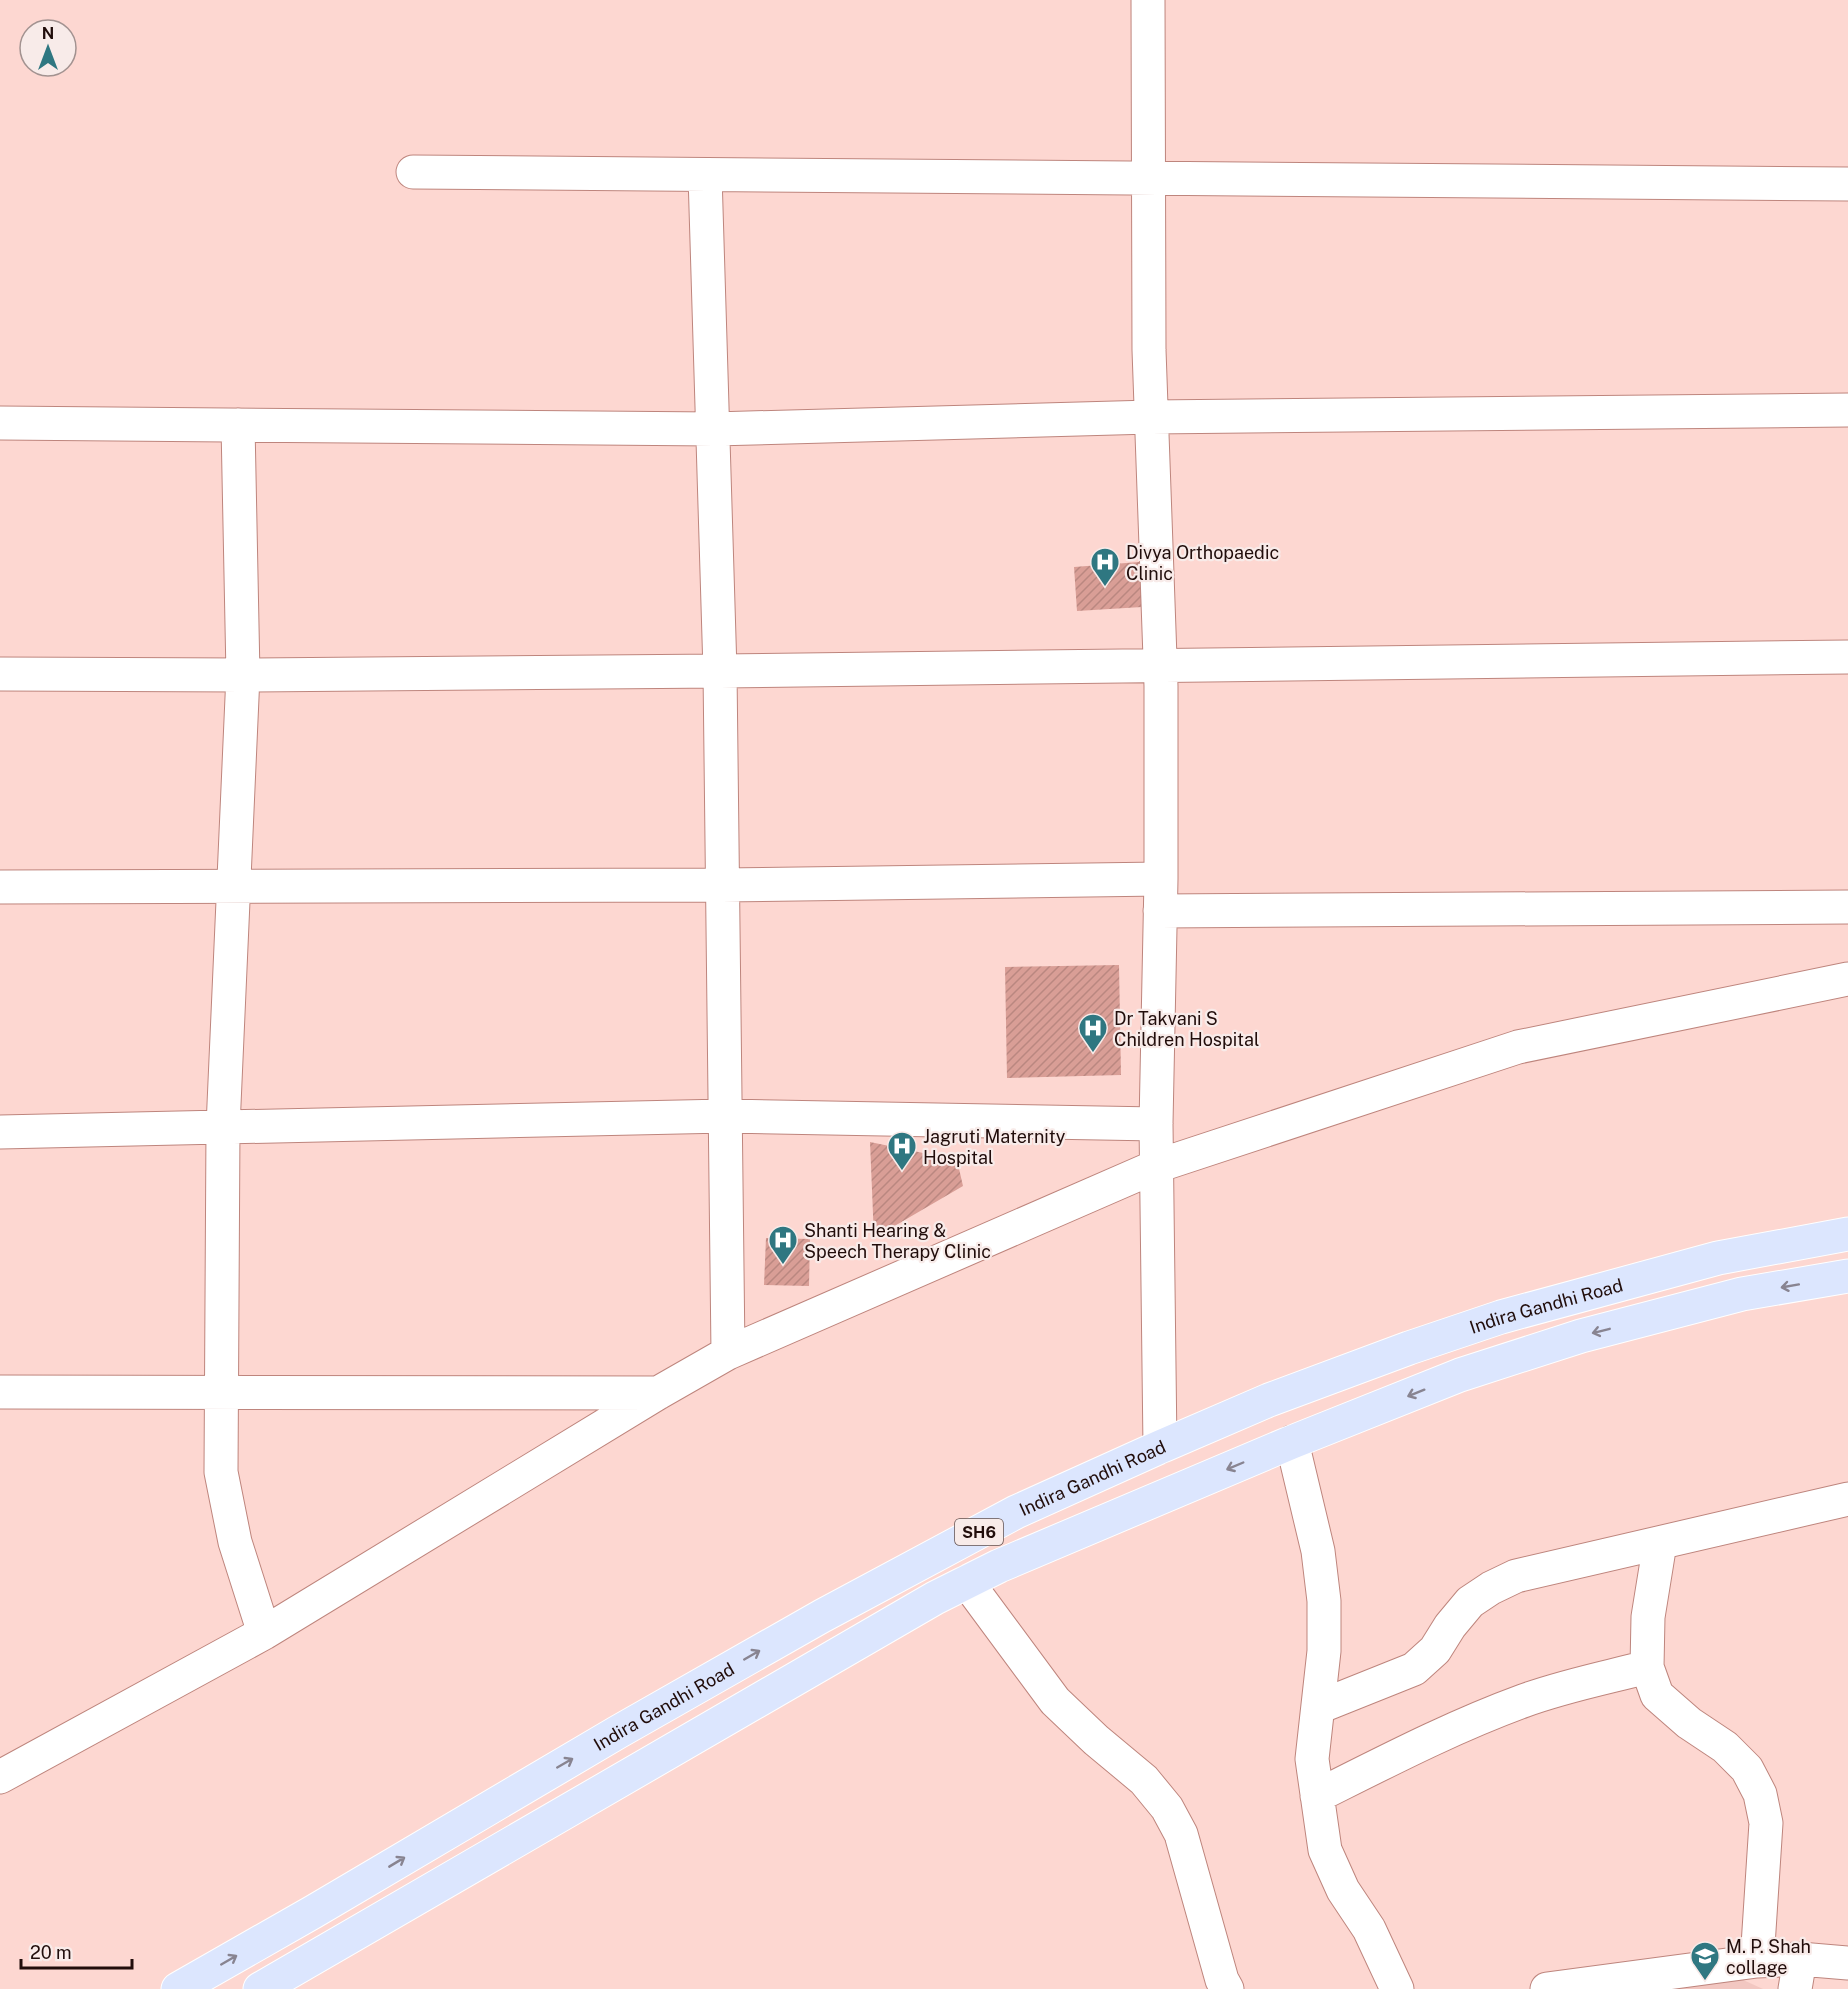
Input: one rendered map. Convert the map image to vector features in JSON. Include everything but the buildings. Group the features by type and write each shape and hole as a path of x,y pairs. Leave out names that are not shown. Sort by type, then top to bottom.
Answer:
{"main road":[{"name":"Indira Gandhi Road","path":"178,1989 822,1616 1016,1512 1269,1400 1409,1348 1501,1317 1718,1258 1848,1234"},
{"name":"SH6","path":"260,1989 935,1598 999,1566 1292,1442 1460,1375 1581,1336 1742,1294 1848,1276"}],"street":[{"path":"1148,0 1149,350 1160,665 1161,879 1156,1124 1160,1447"},
{"path":"413,172 1848,183"},
{"path":"705,175 720,671 728,1353"},
{"path":"0,423 714,429 1152,417 1848,410"},
{"path":"238,425 243,675 223,1127 221,1472 235,1542 264,1632"},
{"path":"0,674 243,675 720,671 1848,657"},
{"path":"0,887 722,885 1161,879"},
{"path":"1160,911 1848,907"},
{"path":"0,1777 264,1632 728,1353 1157,1166 1518,1047 1848,979"},
{"path":"0,1132 726,1116 1156,1124"},
{"path":"0,1392 658,1393"},
{"path":"1292,1442 1318,1551 1324,1601 1324,1651 1312,1759 1325,1850 1343,1890 1369,1929 1397,1989"},
{"path":"1319,1707 1414,1669 1435,1650 1450,1626 1470,1602 1491,1588 1516,1576 1848,1499"},
{"path":"1660,1543 1648,1617 1647,1668 1657,1695 1689,1723 1725,1747 1747,1769 1761,1794 1766,1823 1757,1961"},
{"path":"967,1582 1055,1701 1096,1740 1144,1780 1167,1808 1181,1834 1222,1980 1227,1989"},
{"path":"1317,1796 1468,1723 1524,1701 1571,1686 1647,1668"},
{"path":"1548,1989 1757,1961 1797,1974 1848,1963"}],"shaded area":[{"name":"M. P. Shah collage","path":"1730,1974 1763,1989 1596,1989"}],"place":[{"name":"Divya Orthopaedic Clinic","path":"1105,588"},
{"name":"Dr Takvani S Children Hospital","path":"1093,1054"},
{"name":"Jagruti Maternity Hospital","path":"902,1172"},
{"name":"Shanti Hearing & Speech Therapy Clinic","path":"783,1266"},
{"name":"M. P. Shah collage","path":"1705,1982"}]}
